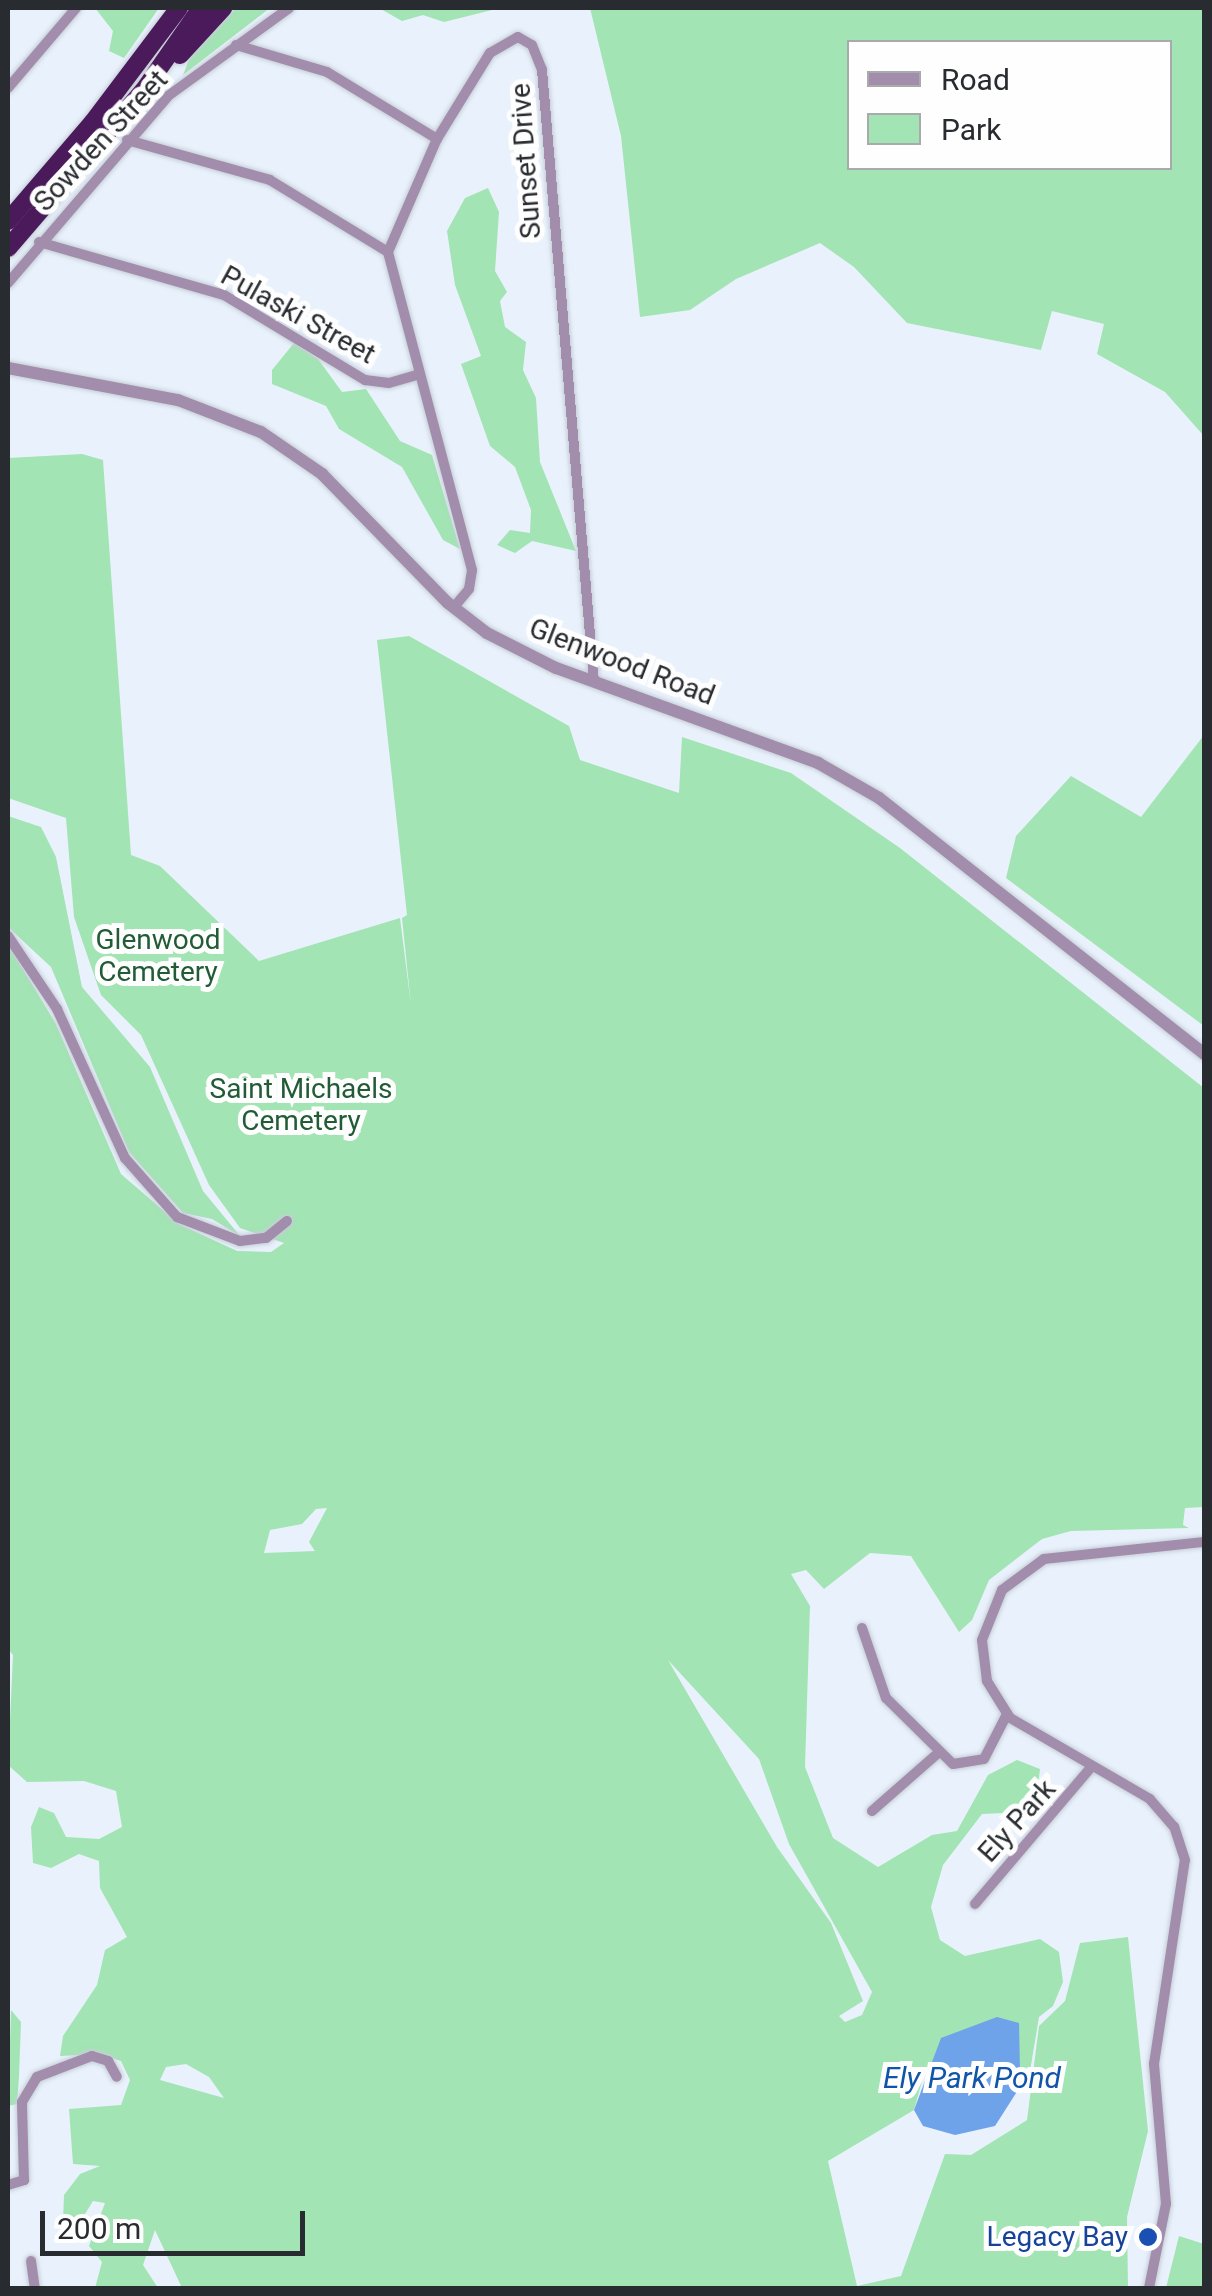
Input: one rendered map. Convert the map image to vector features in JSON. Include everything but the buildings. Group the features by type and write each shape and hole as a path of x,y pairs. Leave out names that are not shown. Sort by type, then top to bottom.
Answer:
{"highway":[{"path":"8,221 94,122 179,8"},
{"path":"144,90 200,8"},
{"path":"8,248 144,90 223,8"}],"street":[{"path":"8,88 76,8"},
{"name":"Sowden Street","path":"8,283 39,242 168,96 290,8"},
{"name":"Sunset Drive","path":"388,252 437,139 500,42 518,37 532,44 542,70 577,430 594,682"},
{"path":"236,45 328,72 437,139"},
{"path":"128,140 270,180 388,252 472,570 469,589 454,608"},
{"name":"Pulaski Street","path":"39,242 216,291 365,380 389,383 420,374"},
{"name":"Glenwood Road","path":"8,368 178,400 261,432 322,474 454,608 515,649 594,682 766,742 879,798 1204,1054"},
{"path":"8,936 57,1009 125,1158 176,1217 240,1241 266,1238 287,1221"},
{"path":"1150,2288 1166,2204 1155,2051 1185,1860 1174,1827 1150,1799 1032,1736 1007,1714 987,1682 982,1640 991,1610 1018,1573 1076,1550 1204,1542"},
{"path":"862,1628 886,1698 937,1754 953,1764 984,1759 1007,1714"},
{"path":"872,1811 937,1754"},
{"name":"Ely Park","path":"975,1904 1091,1767"},
{"path":"8,2185 24,2180 22,2102 37,2077 92,2056 108,2061 117,2078"},
{"path":"31,2260 34,2288"}],"green space":[{"path":"95,8 159,8 124,58 109,51 113,31"},
{"path":"236,8 270,8 183,75 191,55"},
{"path":"379,8 500,8 444,22 423,15 402,21"},
{"path":"590,8 1204,8 1204,436 1165,392 1097,354 1104,324 1052,311 1041,350 907,323 854,267 820,243 736,279 690,310 640,317 621,136"},
{"path":"488,188 499,212 495,271 507,292 500,301 505,327 526,342 523,370 536,398 540,462 576,551 532,541 515,553 497,545 510,530 530,533 531,510 515,467 490,446 461,364 481,356 455,285 447,231 465,198"},
{"path":"294,343 318,359 342,392 366,389 400,441 432,455 460,549 443,540 402,467 339,429 326,406 272,384 272,370"},
{"path":"82,454 103,460 131,855 160,866 259,961 400,918 411,1005 402,918 407,915 377,640 409,636 569,726 580,760 679,793 682,737 791,773 900,848 1204,1088 1204,1507 1185,1508 1183,1525 1189,1528 1071,1531 1042,1539 989,1580 972,1620 959,1632 911,1556 870,1553 824,1589 806,1570 791,1574 810,1606 805,1767 833,1838 878,1867 932,1835 957,1831 988,1775 1017,1760 1040,1769 1037,1795 1025,1812 982,1814 943,1865 931,1907 940,1940 965,1956 1040,1939 1059,1952 1063,1982 1053,2006 1039,2017 1027,2089 1018,2090 1020,2070 924,2074 914,2110 828,2161 857,2286 901,2276 945,2154 971,2155 1027,2120 1039,2026 1065,2001 1080,1943 1128,1937 1148,2131 1127,2217 1128,2288 182,2288 155,2230 143,2265 158,2288 95,2288 102,2262 89,2246 105,2203 93,2201 80,2222 63,2221 64,2195 80,2174 100,2166 73,2164 69,2109 121,2105 130,2080 121,2061 100,2054 60,2056 63,2036 97,1985 105,1950 127,1937 100,1888 99,1861 79,1854 51,1868 33,1863 31,1827 39,1807 54,1813 66,1837 99,1839 122,1827 116,1791 84,1781 27,1782 8,1765 13,1655 8,1649 8,944 56,1024 121,1174 179,1224 237,1251 271,1252 284,1243 240,1228 209,1185 141,1035 101,995 74,917 66,818 8,798 8,458","holes":["327,1508 309,1542 315,1551 264,1553 270,1530 302,1524 316,1509","668,1660 759,1759 789,1844 872,1992 862,2015 845,2022 839,2016 863,2001 831,1923 777,1847","186,2064 209,2077 224,2098 160,2080 166,2067"]},
{"path":"1204,735 1204,1026 1006,878 1016,836 1071,776 1141,817"},
{"path":"8,816 41,827 56,857 82,987 150,1067 203,1191 240,1236 212,1219 183,1213 129,1152 51,967 8,927"},
{"path":"11,2010 21,2022 17,2104 8,2106"},
{"path":"1179,2236 1204,2244 1204,2288 1166,2288"}],"water":[{"name":"Ely Park Pond","path":"997,2017 1019,2023 1020,2070 1018,2090 995,2126 955,2135 923,2126 914,2110 941,2038"}],"place":[{"name":"Legacy Bay","path":"1148,2237"}],"park label":[{"name":"Glenwood Cemetery","path":"158,956"},
{"name":"Saint Michaels Cemetery","path":"301,1105"}]}
